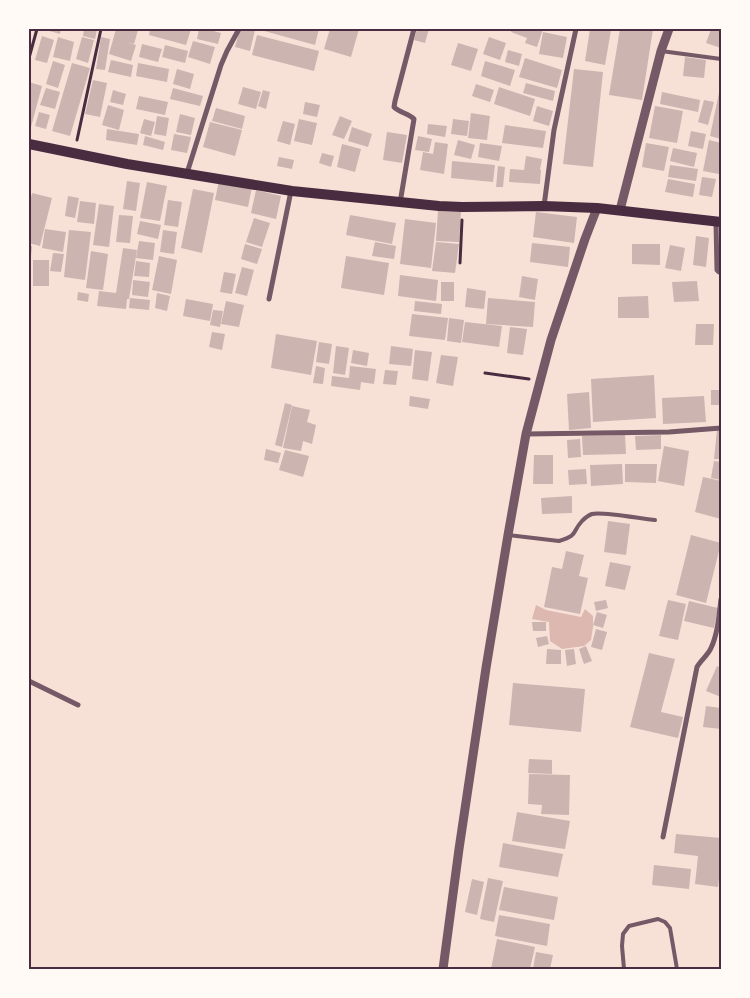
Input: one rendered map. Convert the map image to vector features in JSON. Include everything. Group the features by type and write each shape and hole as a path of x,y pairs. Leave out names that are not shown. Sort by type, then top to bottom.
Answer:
{"main road":[{"path":"29,144 127,164 292,191 438,206 597,208 719,222"}],"street":[{"path":"187,173 220,66 239,29"},
{"path":"400,203 414,119 411,115 397,110 394,107 394,101 414,29"},
{"path":"544,206 554,130 576,29"},
{"path":"620,210 661,51 669,29"},
{"path":"269,299 292,191"},
{"path":"443,969 486,668 526,434 550,340 597,208"},
{"path":"719,222 716,270 721,272"},
{"path":"526,434 668,432 721,428"},
{"path":"663,837 698,667 700,662 706,657 715,639 721,600"},
{"path":"29,682 78,704"}],"lane":[{"path":"661,51 721,59"},
{"path":"508,535 560,541 574,535 582,521 592,514 654,520"},
{"path":"624,969 623,934 629,926 658,918 666,922 670,928 677,969"}],"path":[{"path":"29,58 37,29"},
{"path":"74,152 101,29"},
{"path":"460,263 462,207"},
{"path":"485,373 539,381"}],"shaded area":[{"path":"536,605 546,610 581,617 585,609 593,616 591,640 584,646 562,649 550,641 549,622 532,619"}],"building":[{"path":"47,29 61,29 60,34"},
{"path":"84,29 97,29 95,39 83,36"},
{"path":"116,29 138,30 134,44 125,42 136,45 131,61 109,54"},
{"path":"150,29 191,29 186,45 149,35"},
{"path":"199,29 221,33 218,44 197,39"},
{"path":"240,29 255,30 250,51 235,47"},
{"path":"257,29 319,29 315,45"},
{"path":"330,29 359,29 351,57 324,49"},
{"path":"417,29 429,29 425,43 414,40"},
{"path":"512,29 543,29 537,47 525,43 527,38 511,32"},
{"path":"590,29 611,30 605,65 585,61"},
{"path":"620,29 653,29 642,100 609,95"},
{"path":"711,29 721,31 721,48 706,43"},
{"path":"543,32 567,37 563,58 539,54"},
{"path":"257,35 319,51 314,71 252,55"},
{"path":"42,36 54,40 47,63 35,60"},
{"path":"58,37 74,42 70,61 53,57"},
{"path":"82,37 94,40 88,63 76,59"},
{"path":"101,37 110,39 105,70 96,69"},
{"path":"489,37 506,43 500,60 483,54"},
{"path":"193,41 215,47 210,64 188,57"},
{"path":"458,43 478,49 471,71 451,65"},
{"path":"142,44 162,49 158,62 139,57"},
{"path":"165,45 188,51 185,63 162,57"},
{"path":"508,50 522,54 519,66 505,62"},
{"path":"685,57 706,60 704,78 683,76"},
{"path":"525,58 562,70 557,88 519,77"},
{"path":"111,60 133,65 131,77 108,72"},
{"path":"53,61 65,65 58,88 46,84"},
{"path":"485,61 515,70 510,86 481,76"},
{"path":"72,63 90,68 70,136 52,131"},
{"path":"138,63 169,69 167,82 136,76"},
{"path":"177,69 194,74 190,89 173,84"},
{"path":"574,69 603,72 593,167 563,164"},
{"path":"93,80 107,83 100,117 85,114"},
{"path":"29,82 42,86 31,127 29,126"},
{"path":"526,83 555,91 553,101 523,93"},
{"path":"476,84 494,90 490,102 472,96"},
{"path":"243,87 261,92 256,109 238,104"},
{"path":"499,87 535,99 530,116 494,104"},
{"path":"46,88 60,92 55,109 40,105"},
{"path":"173,88 203,96 200,106 170,99"},
{"path":"721,89 721,139 710,136"},
{"path":"113,90 126,94 123,105 110,102"},
{"path":"263,90 270,92 266,109 258,106"},
{"path":"662,92 700,100 698,112 660,104"},
{"path":"139,96 168,102 165,115 136,109"},
{"path":"704,100 714,102 708,125 698,122"},
{"path":"305,102 320,105 317,117 303,114"},
{"path":"108,105 124,110 119,130 102,125"},
{"path":"537,106 553,111 549,126 533,121"},
{"path":"655,106 683,111 677,143 649,138"},
{"path":"216,108 245,116 242,129 212,121"},
{"path":"39,112 50,115 46,129 35,126"},
{"path":"471,113 490,116 487,140 468,138"},
{"path":"180,114 195,118 191,135 176,132"},
{"path":"157,116 169,118 166,136 154,134"},
{"path":"340,116 352,121 344,139 332,135"},
{"path":"144,119 155,122 151,136 140,133"},
{"path":"299,119 317,123 312,145 294,141"},
{"path":"453,119 469,121 467,136 451,134"},
{"path":"283,121 295,124 290,145 277,141"},
{"path":"210,122 242,130 235,156 203,147"},
{"path":"428,124 447,126 445,137 427,134"},
{"path":"505,125 546,131 543,148 502,143"},
{"path":"352,127 372,134 368,147 348,141"},
{"path":"107,129 139,134 137,145 106,140"},
{"path":"691,131 706,134 703,149 688,146"},
{"path":"387,132 407,135 402,163 383,160"},
{"path":"174,134 191,137 187,153 171,150"},
{"path":"145,136 165,142 163,150 143,145"},
{"path":"418,136 432,139 429,152 415,150"},
{"path":"458,140 475,145 471,159 454,155"},
{"path":"709,140 721,143 719,174 703,171"},
{"path":"435,142 448,144 444,174 420,170 423,152 433,154"},
{"path":"480,143 502,146 499,161 478,157"},
{"path":"646,143 669,147 664,171 642,167"},
{"path":"342,144 361,149 355,172 337,167"},
{"path":"673,148 697,153 694,167 670,161"},
{"path":"322,153 334,156 331,167 319,163"},
{"path":"526,156 542,159 540,184 509,182 510,169 524,170"},
{"path":"279,157 294,160 292,169 277,166"},
{"path":"452,161 495,165 493,182 451,178"},
{"path":"670,165 698,169 696,181 668,177"},
{"path":"498,166 505,167 503,187 496,187"},
{"path":"702,177 716,179 712,197 699,195"},
{"path":"668,179 695,184 693,197 665,192"},
{"path":"219,180 252,187 248,207 215,200"},
{"path":"127,181 140,183 136,211 123,209"},
{"path":"147,182 167,186 160,221 140,218"},
{"path":"193,189 214,193 202,253 181,248"},
{"path":"256,190 281,196 276,219 251,213"},
{"path":"32,193 52,198 40,246 29,243 29,206"},
{"path":"68,196 79,198 75,218 65,216"},
{"path":"168,200 182,202 178,227 164,225"},
{"path":"80,201 96,203 94,224 77,222"},
{"path":"99,204 114,206 109,247 93,245"},
{"path":"438,211 461,212 459,242 436,241"},
{"path":"536,212 577,217 574,243 533,237"},
{"path":"119,215 133,216 130,243 116,242"},
{"path":"350,215 396,223 392,244 346,235"},
{"path":"254,218 270,223 262,247 246,242"},
{"path":"405,219 436,223 431,268 400,264"},
{"path":"140,221 161,225 158,239 137,234"},
{"path":"45,229 66,232 63,252 42,248"},
{"path":"69,230 91,232 85,280 64,277"},
{"path":"163,230 177,232 174,254 160,252"},
{"path":"696,236 709,238 706,267 693,265"},
{"path":"139,241 155,243 153,260 136,258"},
{"path":"375,242 396,246 394,259 372,256"},
{"path":"436,242 459,244 455,273 432,271"},
{"path":"532,243 570,247 568,267 530,262"},
{"path":"245,244 262,249 257,264 241,259"},
{"path":"632,244 660,244 660,265 632,264"},
{"path":"670,245 685,248 681,271 665,268"},
{"path":"29,246 32,246 30,266 29,266"},
{"path":"123,248 137,250 126,309 97,306 99,291 116,293"},
{"path":"91,251 108,254 103,290 86,288"},
{"path":"53,253 64,254 61,272 50,271"},
{"path":"159,256 177,260 171,294 152,290"},
{"path":"346,256 389,263 384,295 341,288"},
{"path":"33,260 49,260 49,286 33,286"},
{"path":"136,261 150,263 149,277 134,276"},
{"path":"242,267 254,270 247,296 235,293"},
{"path":"224,272 236,274 232,294 220,292"},
{"path":"400,275 438,280 436,301 398,296"},
{"path":"522,276 538,279 535,300 519,297"},
{"path":"133,280 150,282 148,297 132,295"},
{"path":"697,281 699,301 674,302 672,282"},
{"path":"441,282 454,282 454,301 441,301"},
{"path":"467,288 486,291 484,309 465,307"},
{"path":"78,292 89,294 88,302 77,300"},
{"path":"157,293 170,296 167,311 155,308"},
{"path":"648,296 649,318 618,318 618,297"},
{"path":"130,298 150,300 149,310 129,308"},
{"path":"488,298 535,302 533,327 486,324"},
{"path":"186,299 213,304 210,321 183,316"},
{"path":"226,301 244,305 239,327 221,324"},
{"path":"415,301 442,304 441,314 414,311"},
{"path":"213,310 223,311 220,327 210,325"},
{"path":"412,314 448,318 445,340 409,336"},
{"path":"449,318 464,320 461,343 447,341"},
{"path":"465,322 502,326 499,347 462,342"},
{"path":"696,324 714,324 713,345 695,345"},
{"path":"510,327 527,329 523,355 507,353"},
{"path":"212,332 225,334 222,350 209,347"},
{"path":"276,334 317,341 311,375 271,368"},
{"path":"319,342 332,344 329,364 316,362"},
{"path":"336,346 349,348 345,375 333,373"},
{"path":"391,346 413,349 411,366 389,364"},
{"path":"353,350 369,353 367,366 351,363"},
{"path":"415,350 432,352 428,381 412,379"},
{"path":"441,355 458,357 453,386 436,383"},
{"path":"316,366 325,368 323,384 313,383"},
{"path":"350,366 376,369 374,384 361,382 360,390 331,386 332,376 349,378"},
{"path":"385,370 398,371 396,385 383,384"},
{"path":"654,375 656,418 593,422 591,379"},
{"path":"711,390 721,390 721,405 711,405"},
{"path":"589,392 591,428 569,430 567,394"},
{"path":"410,396 430,399 428,409 409,406"},
{"path":"704,396 706,422 663,424 662,398"},
{"path":"285,403 292,405 282,447 275,445"},
{"path":"292,406 310,410 307,422 316,425 312,444 303,441 301,451 283,448"},
{"path":"717,430 721,431 721,459 714,459"},
{"path":"625,435 626,454 583,455 582,436"},
{"path":"661,435 661,449 636,450 635,436"},
{"path":"580,439 581,457 568,458 567,440"},
{"path":"664,446 689,451 684,486 658,481"},
{"path":"266,449 281,453 278,463 264,460"},
{"path":"285,450 309,456 303,477 279,470"},
{"path":"534,455 553,455 553,484 533,484"},
{"path":"714,461 721,462 721,480 711,478"},
{"path":"622,464 623,484 591,486 590,465"},
{"path":"625,464 657,464 656,483 625,482"},
{"path":"586,469 587,484 569,485 568,470"},
{"path":"703,477 721,481 721,519 695,512"},
{"path":"572,496 572,513 542,514 541,498"},
{"path":"608,521 630,524 626,555 604,552"},
{"path":"691,535 721,543 706,603 676,595"},
{"path":"566,551 584,555 579,576 588,578 580,614 544,607 552,567 562,569"},
{"path":"610,562 631,566 625,590 605,586"},
{"path":"606,600 608,608 596,611 594,602"},
{"path":"668,600 686,604 678,640 659,636"},
{"path":"689,601 718,608 714,628 684,621"},
{"path":"597,612 607,615 603,628 593,625"},
{"path":"532,622 546,622 546,631 533,631"},
{"path":"596,629 607,632 602,650 591,647"},
{"path":"547,636 549,644 538,647 536,638"},
{"path":"586,646 592,661 584,664 579,649"},
{"path":"547,649 561,650 561,664 546,664"},
{"path":"574,649 576,664 567,666 565,650"},
{"path":"649,653 675,659 661,712 683,717 678,738 630,727"},
{"path":"717,666 721,668 721,697 706,691"},
{"path":"513,683 585,689 581,732 509,725"},
{"path":"706,706 721,708 721,729 703,727"},
{"path":"529,759 552,760 552,774 528,773"},
{"path":"529,774 570,775 569,815 541,814 542,805 528,804"},
{"path":"517,812 570,821 565,849 512,841"},
{"path":"676,834 721,838 718,887 695,884 698,856 674,853"},
{"path":"503,843 563,854 558,877 499,867"},
{"path":"654,865 691,869 689,889 652,885"},
{"path":"488,878 503,881 494,922 480,919"},
{"path":"472,879 484,882 477,915 465,912"},
{"path":"504,887 558,897 554,920 499,910"},
{"path":"499,915 550,924 547,946 495,936"},
{"path":"497,939 535,947 530,969 491,969"},
{"path":"536,952 553,955 550,969 533,969"}]}
